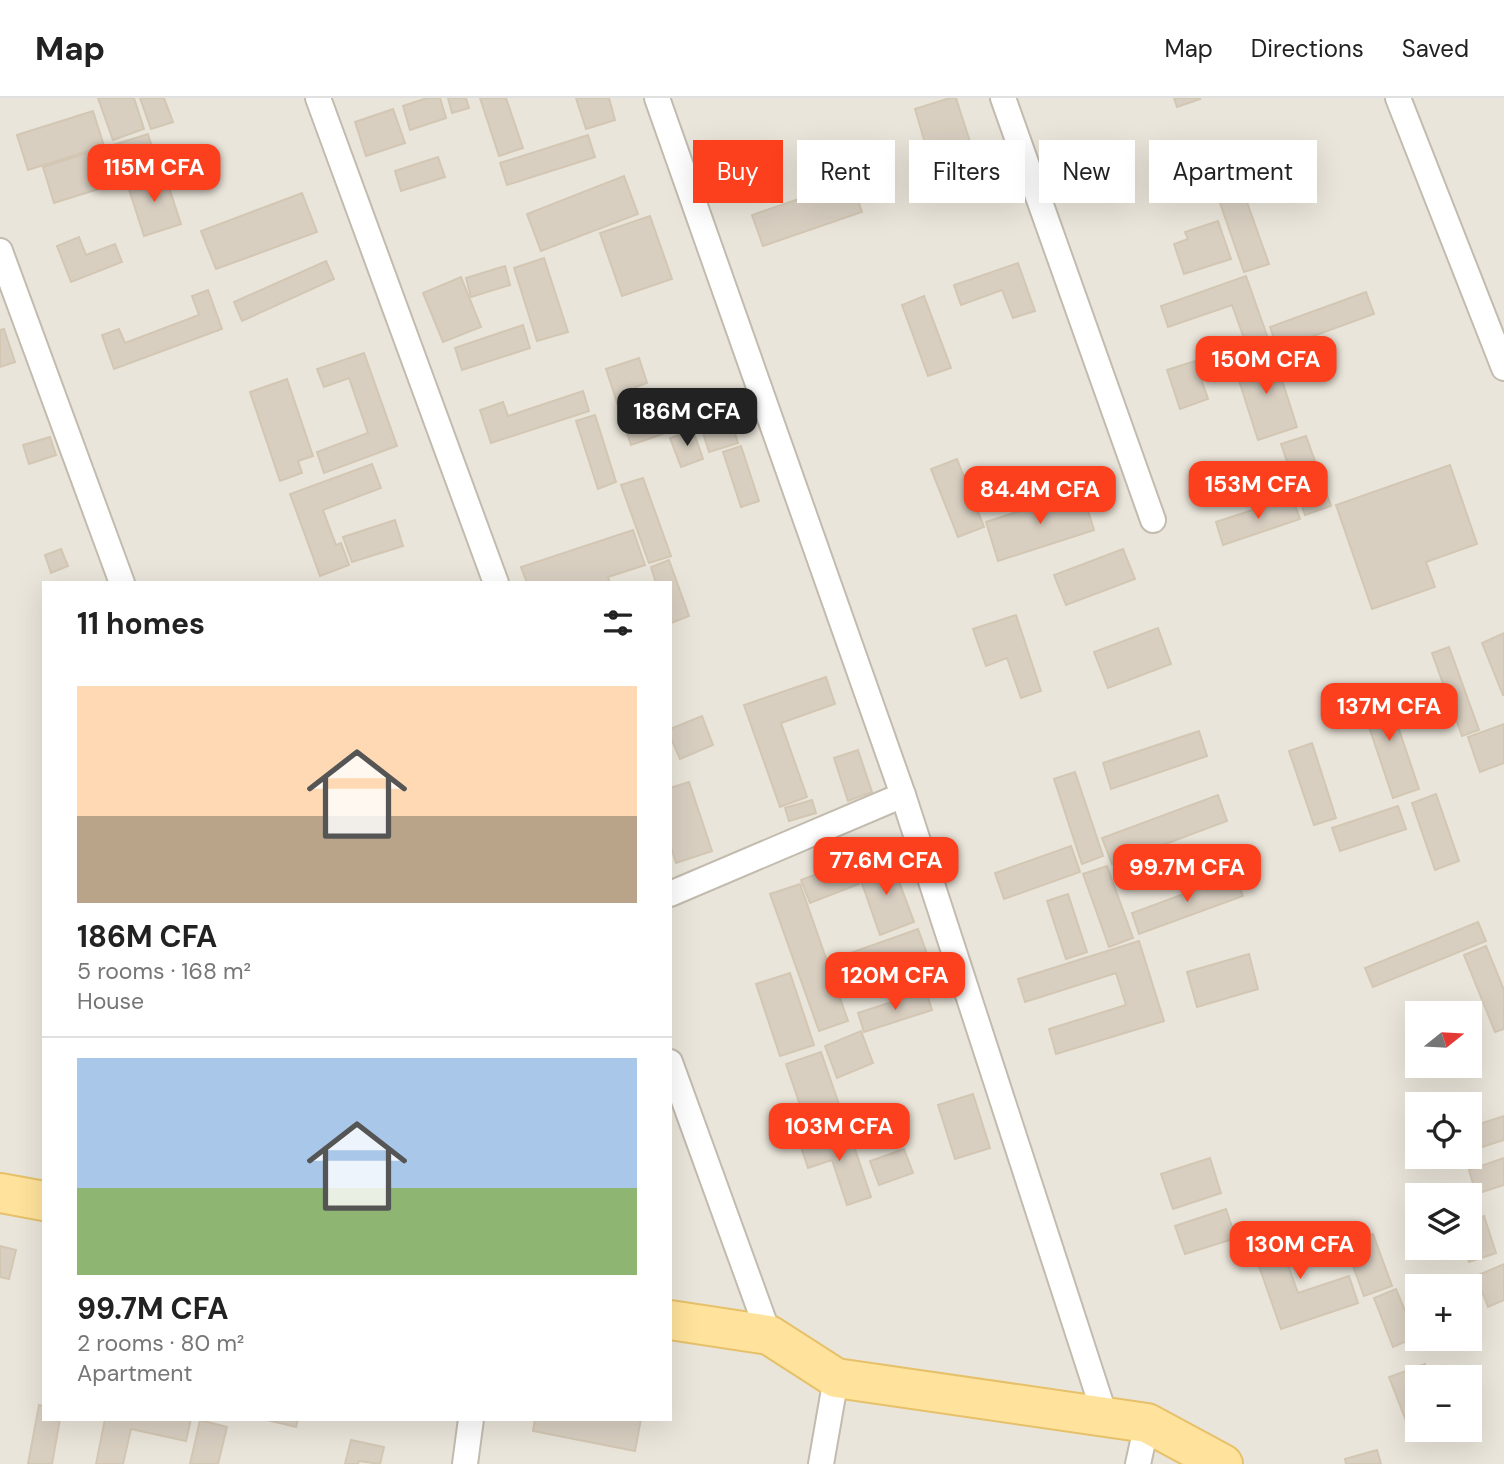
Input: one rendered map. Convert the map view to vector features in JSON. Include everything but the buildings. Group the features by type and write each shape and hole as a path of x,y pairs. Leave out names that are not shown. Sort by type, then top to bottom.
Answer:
{"main road":[{"path":"0,1193 42,1201"},
{"path":"672,1320 769,1335 836,1378 1147,1423 1223,1464"}],"street":[{"path":"318,98 495,581"},
{"path":"657,98 903,795 1105,1416"},
{"path":"1003,98 1153,520"},
{"path":"1398,98 1504,368"},
{"path":"0,251 121,581"},
{"path":"672,893 903,795"},
{"path":"672,1068 769,1335"},
{"path":"821,1464 836,1378"},
{"path":"465,1464 471,1421"},
{"path":"1139,1464 1147,1423"}],"shaded area":[{"path":"0,98 1504,98 1504,1464 0,1464"}]}
